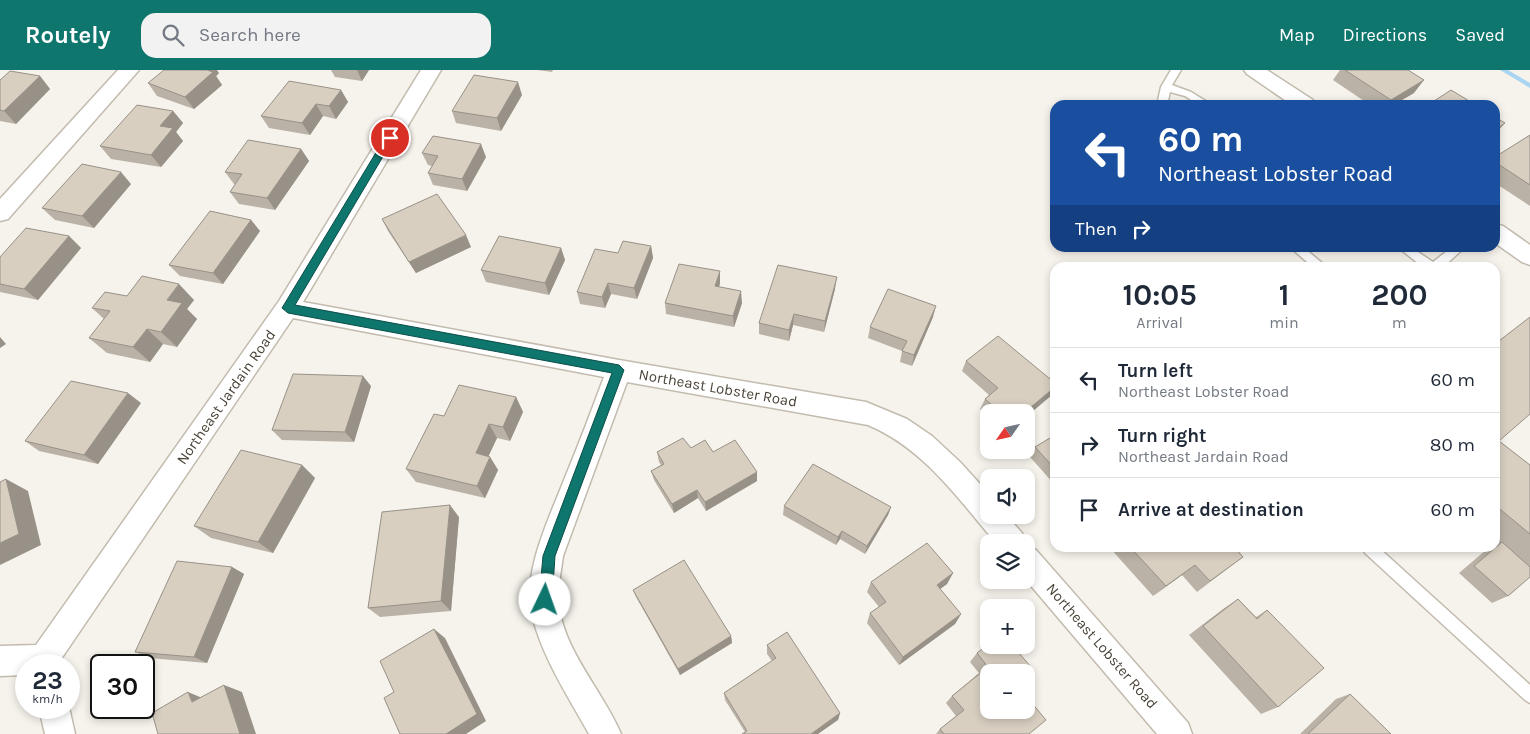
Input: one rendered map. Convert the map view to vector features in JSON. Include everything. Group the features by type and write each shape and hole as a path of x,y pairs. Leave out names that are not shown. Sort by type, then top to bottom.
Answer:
{"street":[{"path":"0,214 129,70"},
{"name":"Northeast Jardain Road","path":"50,654 288,308 430,70"},
{"path":"1254,70 1299,100"},
{"path":"1500,235 1530,256"},
{"name":"Northeast Lobster Road","path":"288,308 619,370 866,413 887,421 907,432 926,446 1005,534"},
{"path":"606,734 557,644 546,612 545,588 549,556 619,370"},
{"name":"Northeast Lobster Road","path":"1035,569 1177,734"},
{"path":"0,662 15,662"},
{"path":"57,719 60,734"}],"lane":[{"path":"1163,100 1166,87 1176,70"},
{"path":"1166,87 1188,94 1198,100"},
{"path":"1302,252 1315,262"},
{"path":"1411,252 1425,262"},
{"path":"1440,262 1453,252"},
{"path":"1374,552 1530,695"}],"building":[{"path":"164,70 207,70 213,72 185,97 148,83"},
{"path":"1345,70 1408,70 1424,80 1391,100"},
{"path":"10,71 40,76 4,111 0,110 0,80"},
{"path":"474,75 518,82 497,118 452,111"},
{"path":"289,81 341,90 329,106 316,104 302,123 261,116"},
{"path":"1451,90 1468,100 1436,100"},
{"path":"137,105 173,111 160,126 173,128 151,155 100,146"},
{"path":"1500,120 1505,123 1500,126"},
{"path":"1530,135 1530,185 1500,165 1500,154"},
{"path":"433,136 481,144 462,179 428,173 438,156 422,153"},
{"path":"248,140 301,149 267,198 230,192 242,174 225,172"},
{"path":"82,164 121,172 82,216 42,208"},
{"path":"437,194 466,235 409,262 382,219"},
{"path":"210,211 251,220 213,273 169,265"},
{"path":"26,228 69,236 24,289 0,284 0,257"},
{"path":"499,236 561,248 545,283 481,270"},
{"path":"623,241 651,246 634,288 608,283 602,297 577,292 595,249 618,253"},
{"path":"679,264 720,271 715,286 741,291 733,316 665,303"},
{"path":"778,265 837,277 825,321 794,314 789,330 759,323"},
{"path":"142,276 179,284 167,300 182,303 161,332 147,329 133,347 89,338 110,311 92,308 105,292 127,296"},
{"path":"888,289 936,306 914,355 902,351 907,341 870,327"},
{"path":"1530,317 1530,414 1500,440 1500,340"},
{"path":"998,336 1050,379 1050,391 1035,404 991,404 985,399 998,388 966,361"},
{"path":"293,374 363,376 345,432 272,430"},
{"path":"71,381 128,393 84,455 25,441"},
{"path":"459,385 516,397 503,427 489,424 476,453 490,457 477,486 406,469 434,414 444,416"},
{"path":"683,438 691,448 705,440 713,452 735,440 757,472 705,502 697,490 672,504 651,471 664,464 657,452"},
{"path":"1050,438 1050,464 1035,447"},
{"path":"1500,442 1530,465 1530,534 1500,509"},
{"path":"241,450 302,465 258,542 194,526"},
{"path":"813,464 891,507 867,546 842,531 838,537 784,506"},
{"path":"6,479 19,534 0,543 0,482"},
{"path":"450,505 441,601 368,608 382,512"},
{"path":"1502,542 1530,567 1530,577 1508,596 1474,566 1490,552 1500,552 1500,544"},
{"path":"927,543 953,573 937,585 961,614 903,657 870,613 886,602 871,582"},
{"path":"1135,552 1239,552 1243,557 1210,581 1195,565 1166,586"},
{"path":"684,560 731,636 678,669 633,590"},
{"path":"177,561 232,567 194,657 135,652"},
{"path":"1238,599 1257,619 1267,610 1324,668 1278,707 1203,626"},
{"path":"434,629 477,714 446,734 400,734 384,698 394,692 380,661"},
{"path":"787,632 840,713 811,734 742,734 747,731 724,693 776,658 767,645"},
{"path":"980,651 980,654 1020,654 1028,664 986,664 977,653"},
{"path":"980,673 980,719 1035,719 1035,707 1046,720 1029,734 944,734 940,729 964,710 952,696"},
{"path":"224,685 240,734 158,734 154,719 155,711 188,692 192,702"},
{"path":"1350,694 1391,734 1308,734"}],"waterway":[{"path":"1503,70 1530,86"}],"route":[{"path":"390,138 288,308 619,370 549,556 545,600"}]}
